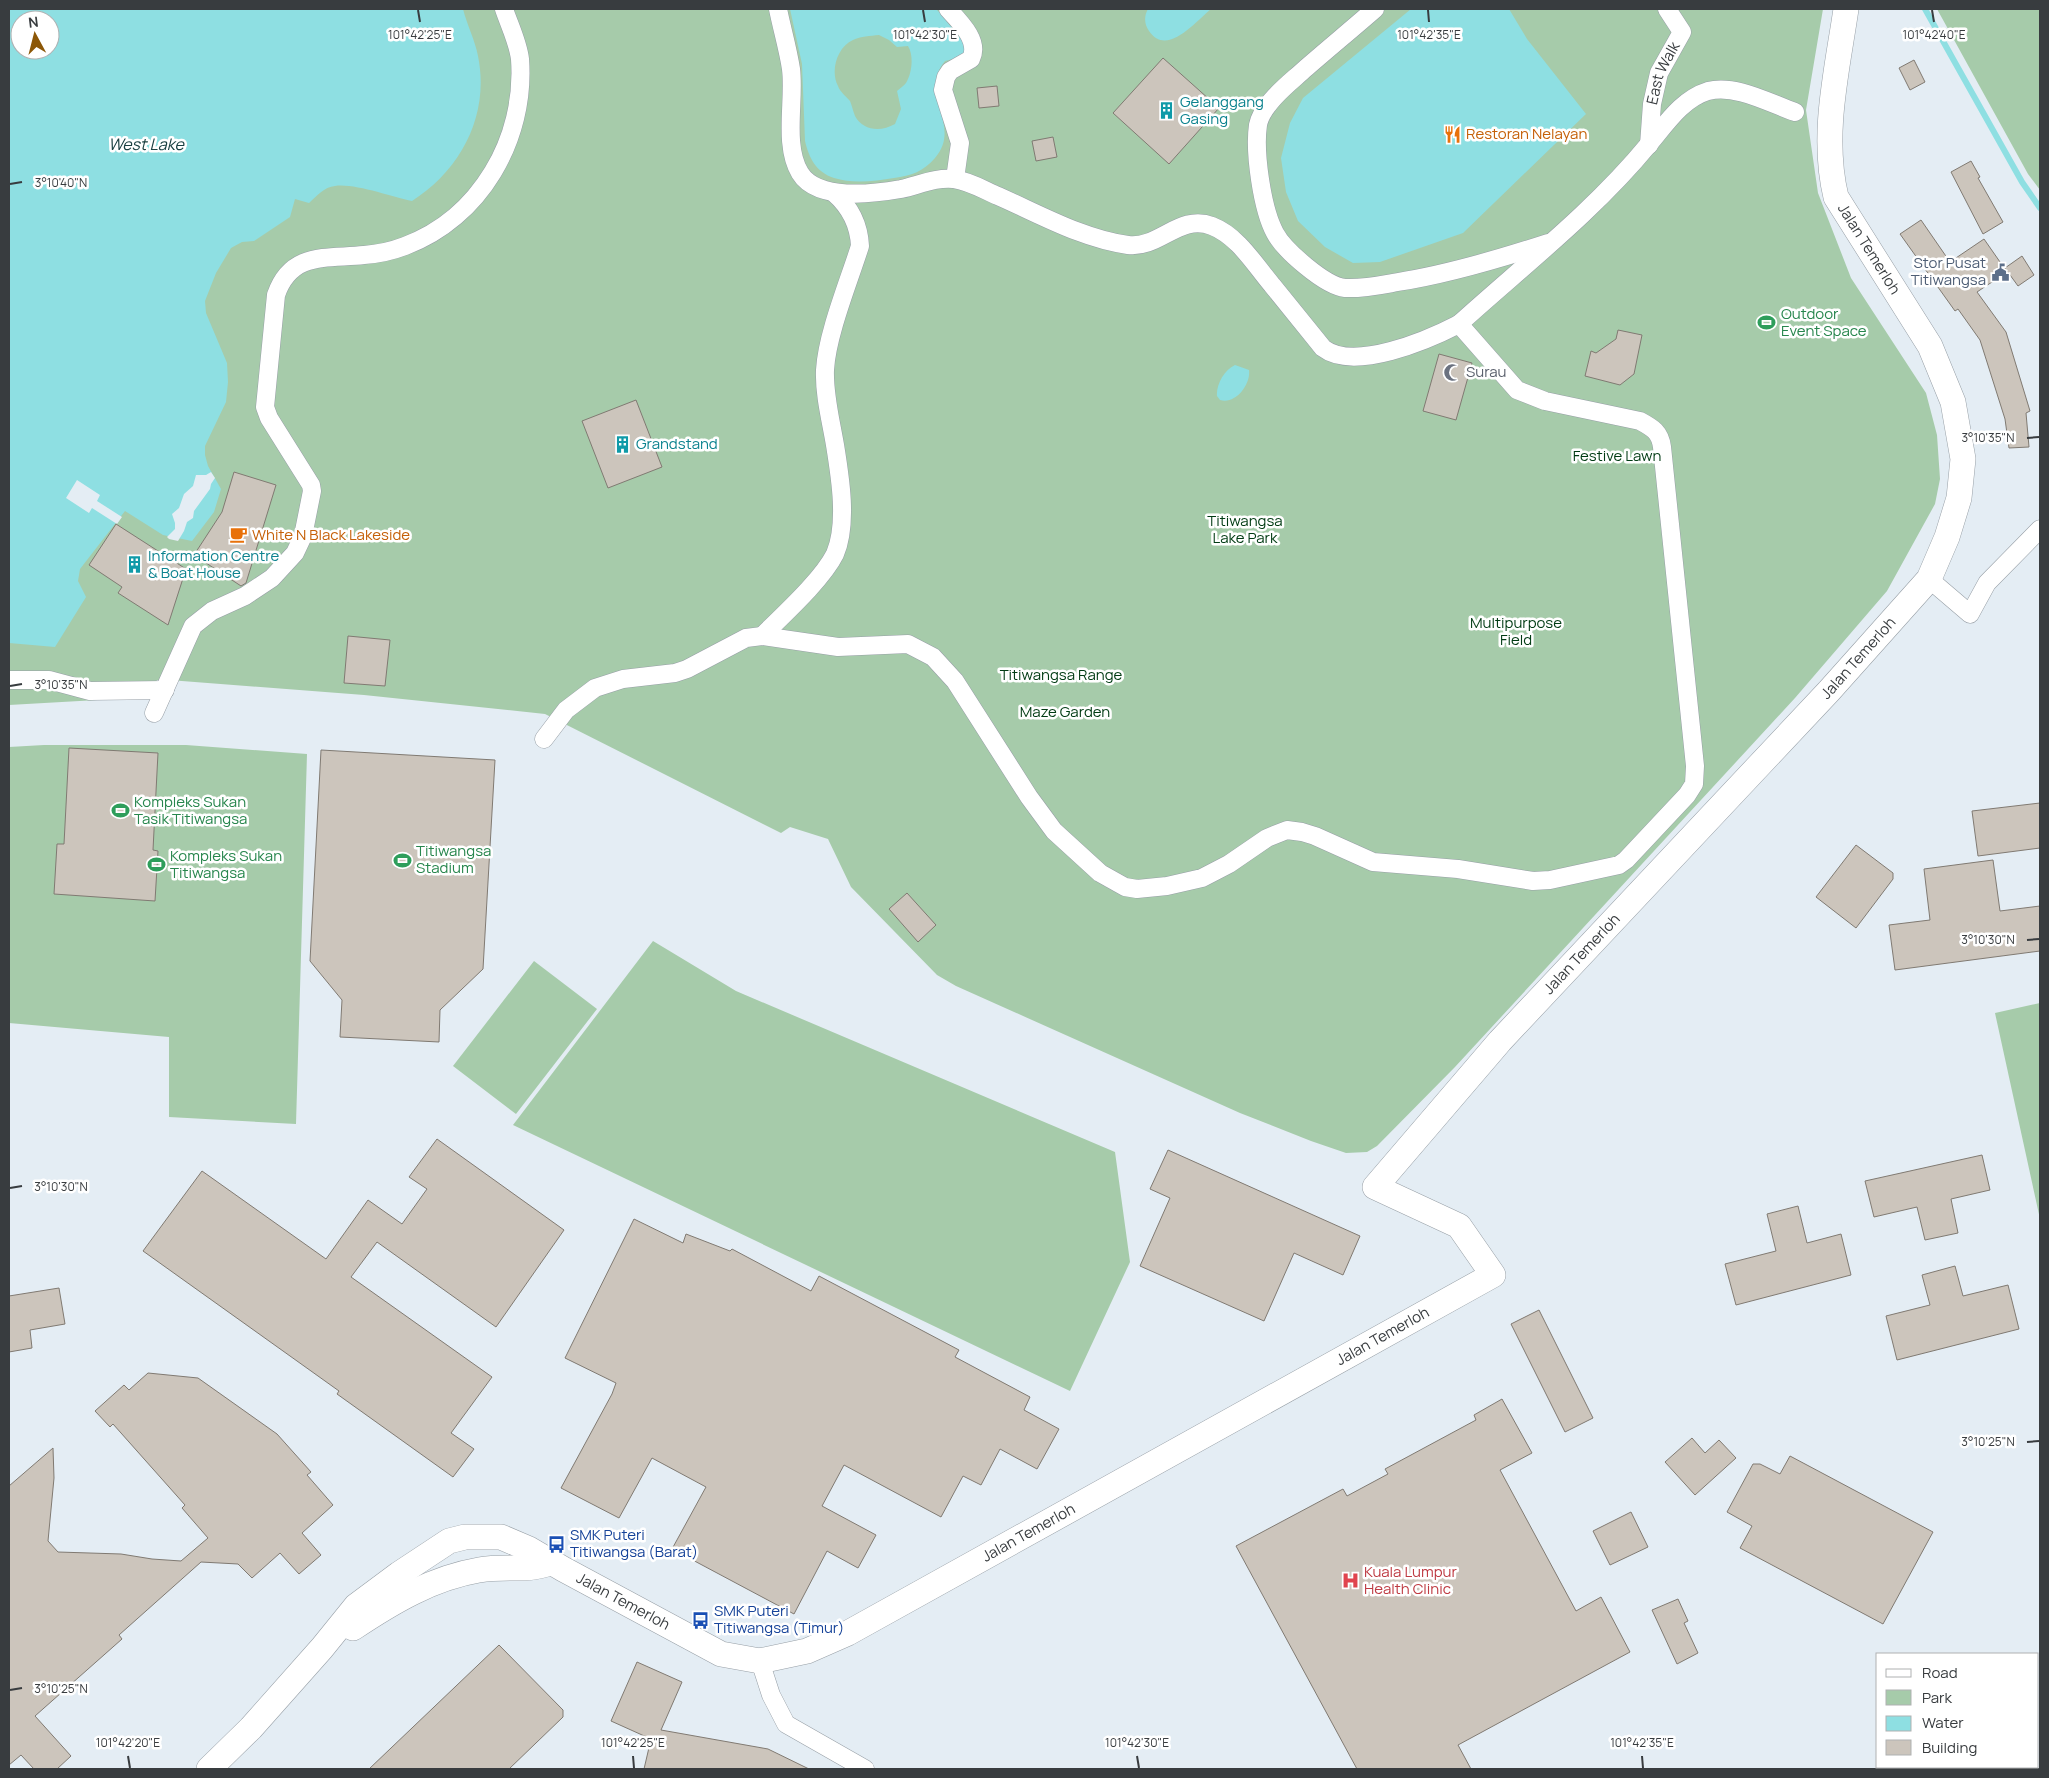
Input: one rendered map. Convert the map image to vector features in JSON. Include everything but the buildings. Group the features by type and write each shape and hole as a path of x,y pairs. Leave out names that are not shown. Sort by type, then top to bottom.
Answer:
{"street":[{"path":"154,713 193,626 212,611 245,596 272,578 294,553 303,536 312,491 311,485 269,418 265,407 278,287 287,273 294,267 312,259 379,254 406,246 428,236 444,226 486,184 505,147 520,82 520,58 504,9"},
{"path":"762,636 806,592 828,564 834,554 839,538 841,518 840,475 825,368 833,330 860,246 859,235 844,201 834,193 809,184 800,173 795,162 791,128 791,70 778,9"},
{"path":"948,9 967,32 974,48 971,60 950,71 946,77 943,90 960,143 955,179"},
{"path":"1375,9 1284,88 1267,105 1258,123 1256,143 1261,180 1266,210 1275,234 1292,253 1319,277 1343,288 1415,279 1489,262 1548,243"},
{"name":"East Walk","path":"1649,145 1652,104 1659,73 1682,32 1667,9"},
{"name":"Jalan Temerloh","path":"209,1769 251,1728 322,1648 356,1606 398,1574 449,1541 464,1537 501,1537 529,1549 551,1563 721,1654 760,1661 807,1651 848,1633 1493,1274 1460,1226 1375,1188 1500,1041 1829,692 1929,579 1947,537 1959,498 1963,458 1953,402 1930,346 1836,197 1831,175 1829,134 1846,9"},
{"path":"834,193 884,192 935,180 955,179 1077,230 1114,242 1141,245 1181,226 1196,223 1212,226 1223,231 1243,249 1323,348 1330,354 1349,356 1377,354 1436,334 1458,324 1620,178 1670,118 1689,100 1708,91 1734,90 1795,112"},
{"path":"544,739 566,710 595,688 623,679 674,674 746,638 762,636 857,648 908,644 933,657 955,681 1042,817 1072,849 1100,874 1125,887 1137,889 1167,886 1202,878 1230,864 1267,838 1287,830 1315,836 1373,862 1458,869 1533,881 1550,880 1619,865 1626,860 1687,795 1694,784 1696,776 1661,436 1652,427 1640,421 1545,401 1517,390 1458,324"},
{"path":"1929,579 1970,614 1987,584 2040,529"},
{"path":"9,680 49,680 90,691 165,690"},
{"path":"490,1536 491,1568"},
{"name":"Jalan Temerloh","path":"322,1648 391,1603 453,1576 491,1568 527,1568 551,1563"},
{"path":"760,1661 770,1695 786,1724 865,1769"}],"green space":[{"name":"Titiwangsa Lake Park","path":"9,9 1823,9 1806,110 1818,193 1851,278 1926,393 1937,435 1940,479 1935,504 1887,591 1795,698 1455,1067 1377,1146 1367,1152 1346,1153 1240,1113 956,986 937,975 851,887 828,839 790,827 781,833 545,714 364,695 169,680 157,680 150,697 9,705"},
{"path":"1937,9 2040,9 2040,190 2028,174"},
{"name":"Kompleks Sukan Titiwangsa","path":"44,745 186,745 307,754 296,1124 169,1117 169,1037 9,1023 9,747"},
{"path":"653,941 736,991 1115,1152 1130,1262 1070,1391 513,1125"},
{"path":"534,961 597,1009 516,1114 453,1066"},
{"path":"2040,1003 2040,1219 1995,1013"}],"water":[{"name":"West Lake","path":"9,9 463,9 475,44 481,78 480,99 475,120 468,139 458,157 445,174 412,201 362,188 335,186 327,188 309,203 295,199 290,217 254,241 242,242 231,248 216,273 205,301 206,313 227,363 228,382 226,402 205,446 208,466 221,489 214,512 192,541 163,535 125,511 80,569 78,581 86,597 55,647 9,643"},
{"path":"790,9 936,9 962,40 966,52 961,57 945,61 938,73 937,97 945,134 942,146 935,158 922,170 912,174 872,181 849,181 834,178 822,172 811,159 805,141 802,64","holes":["879,35 897,47 908,46 912,59 911,70 906,83 897,91 901,109 895,124 890,127 873,129 858,121 850,101 838,86 835,73 836,60 847,43 853,40"]},
{"path":"1148,9 1211,9 1182,34 1173,39 1164,40 1156,38 1147,28 1145,20"},
{"path":"1411,9 1509,9 1527,39 1586,114 1463,233 1380,262 1353,263 1325,247 1298,221 1286,192 1281,158 1290,123 1303,98"},
{"path":"1235,365 1249,370 1245,387 1231,400 1220,400 1217,396 1219,383 1227,370"}],"pier":[{"path":"211,472 215,478 210,489 194,511 193,518 187,522 178,541 169,539 167,537 175,529 172,514 179,508 184,494 193,486 196,475 206,475"},
{"path":"77,480 100,495 97,501 122,517 117,524 92,508 89,513 66,498"}],"waterway":[{"path":"1925,9 2022,182 2040,208"}],"place":[{"name":"Gelanggang Gasing","path":"1166,111"},
{"name":"Restoran Nelayan","path":"1452,134"},
{"name":"Stor Pusat Titiwangsa","path":"2000,272"},
{"name":"Outdoor Event Space","path":"1767,323"},
{"name":"Surau","path":"1452,372"},
{"name":"Grandstand","path":"622,444"},
{"name":"White N Black Lakeside","path":"238,535"},
{"name":"Information Centre & Boat House","path":"134,565"},
{"name":"Kompleks Sukan Tasik Titiwangsa","path":"120,811"},
{"name":"Titiwangsa Stadium","path":"402,860"},
{"name":"Kompleks Sukan Titiwangsa","path":"156,865"},
{"name":"SMK Puteri Titiwangsa (Barat)","path":"556,1544"},
{"name":"Kuala Lumpur Health Clinic","path":"1350,1581"},
{"name":"SMK Puteri Titiwangsa (Timur)","path":"700,1620"}],"park label":[{"name":"Festive Lawn","path":"1617,456"},
{"name":"Multipurpose Field","path":"1516,632"},
{"name":"Titiwangsa Range","path":"1061,675"},
{"name":"Maze Garden","path":"1065,712"}]}
